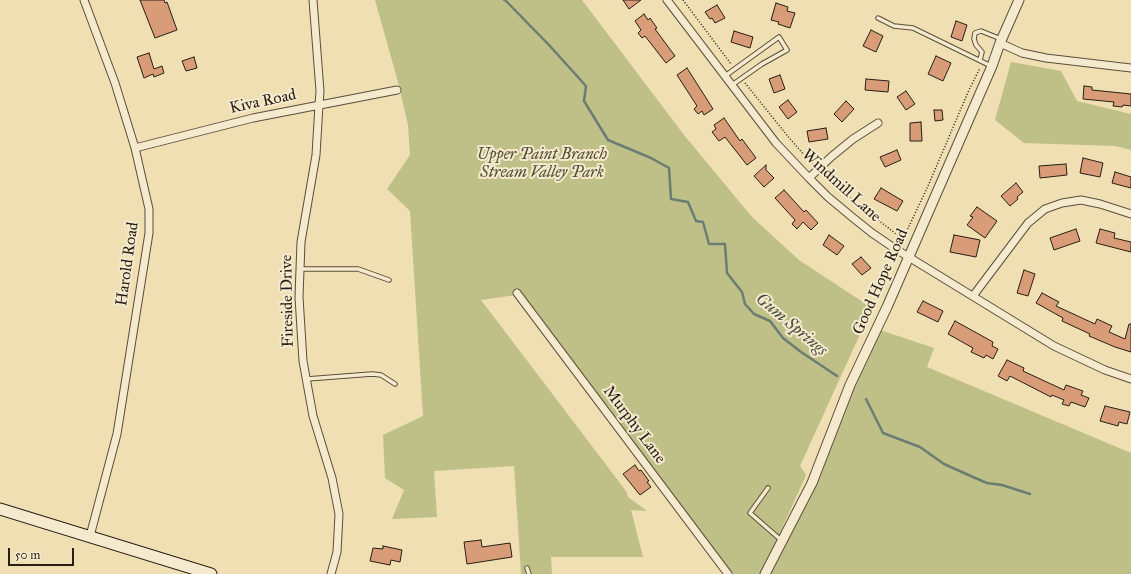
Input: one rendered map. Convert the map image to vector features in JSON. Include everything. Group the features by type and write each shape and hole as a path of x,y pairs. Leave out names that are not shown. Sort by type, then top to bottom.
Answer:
{"main road":[{"path":"0,509 211,574"}],"street":[{"name":"Harold Road","path":"84,0 115,83 135,148 149,209 149,233 116,434 90,536"},
{"name":"Fireside Drive","path":"313,0 320,91 316,155 301,242 299,297 303,361 306,379 313,416 332,478 339,514 337,552 331,574"},
{"name":"Windmill Lane","path":"667,0 776,143 828,197 872,233 1054,346 1105,370 1131,379"},
{"name":"Good Hope Road","path":"765,574 812,483 850,385 887,307 909,256 985,63 1001,41 1019,0"},
{"path":"1001,41 1022,53 1046,58 1131,68"},
{"name":"Kiva Road","path":"135,148 253,118 397,90"},
{"path":"809,178 853,139 878,123"},
{"path":"973,296 1028,223 1045,209 1062,203 1081,200 1100,204 1131,214"},
{"name":"Murphy Lane","path":"517,293 728,574"}],"lane":[{"path":"878,18 894,26 913,28 985,63"},
{"path":"985,63 982,52 976,45 974,39 975,33 981,31 1001,41"},
{"path":"724,76 779,38 787,50 742,78 732,86"},
{"path":"300,269 358,268 389,280"},
{"path":"306,379 372,374 381,375 395,384"},
{"path":"768,488 750,513 782,541"},
{"path":"527,568 529,574"}],"path":[{"path":"683,0 735,69"},
{"path":"742,78 790,139 818,169 855,202 903,239 928,186 969,90 985,63"}],"green space":[{"name":"Upper Paint Branch Stream Valley Park","path":"375,0 582,0 684,135 752,217 799,260 872,308 800,466 806,475 761,574 733,574 523,294 481,300 626,491 628,497 647,511 631,510 643,557 551,557 552,574 521,574 514,466 434,471 437,517 392,519 404,490 385,478 383,435 423,416 410,211 387,189 410,155 408,125 398,82"},
{"path":"1011,62 1061,71 1077,101 1131,114 1131,150 1115,146 1024,143 995,120"},
{"path":"880,330 934,348 927,367 1131,453 1131,574 768,574"}],"building":[{"path":"140,0 164,0 165,3 167,2 177,30 155,38"},
{"path":"623,0 641,0 629,9"},
{"path":"776,3 788,7 787,11 795,13 790,28 778,24 779,22 771,20"},
{"path":"717,5 725,18 715,23 705,12"},
{"path":"644,14 648,20 650,18 657,28 655,29 675,56 666,63 645,36 642,38 638,33 641,30 635,21"},
{"path":"956,21 967,25 962,41 951,37"},
{"path":"871,30 883,36 876,52 863,46"},
{"path":"734,31 753,37 750,48 731,42"},
{"path":"149,53 154,69 162,66 164,73 154,77 153,74 144,78 137,57"},
{"path":"936,56 951,63 943,81 928,74"},
{"path":"194,57 197,68 186,71 182,61"},
{"path":"687,68 713,109 704,115 702,111 698,114 694,109 697,106 677,75"},
{"path":"780,75 785,89 774,93 769,79"},
{"path":"866,79 889,81 888,92 865,90"},
{"path":"1084,86 1092,87 1092,90 1131,94 1131,106 1113,106 1114,102 1083,99"},
{"path":"906,91 915,104 906,110 897,97"},
{"path":"788,100 797,112 788,119 779,107"},
{"path":"846,101 854,109 842,122 834,114"},
{"path":"934,110 942,110 943,120 935,121"},
{"path":"724,118 740,141 742,139 756,158 747,165 725,137 719,141 712,132 716,129 714,125"},
{"path":"921,122 922,141 910,141 910,123"},
{"path":"826,128 828,139 809,142 807,131"},
{"path":"897,150 901,160 885,167 880,157"},
{"path":"1083,158 1103,163 1100,177 1080,173"},
{"path":"1066,164 1067,175 1040,178 1039,166"},
{"path":"766,165 766,170 774,178 764,187 754,176"},
{"path":"1115,172 1131,177 1131,188 1112,183"},
{"path":"1016,183 1023,192 1010,206 1001,196"},
{"path":"881,188 903,201 897,211 874,199"},
{"path":"784,190 804,212 806,210 818,223 811,230 803,222 797,229 792,224 795,220 775,198"},
{"path":"977,207 997,221 985,238 967,225 973,217 970,216"},
{"path":"1076,229 1080,241 1054,250 1050,238"},
{"path":"1100,229 1115,233 1114,238 1131,242 1131,252 1096,243"},
{"path":"829,235 844,246 837,255 823,245"},
{"path":"954,235 980,240 976,257 950,252"},
{"path":"861,257 871,268 862,275 852,264"},
{"path":"1024,270 1035,274 1028,296 1017,293"},
{"path":"1042,293 1059,302 1056,306 1095,324 1097,319 1112,326 1109,332 1125,339 1129,324 1131,324 1131,352 1089,336 1090,334 1062,321 1063,318 1036,303"},
{"path":"923,301 943,311 938,322 917,312"},
{"path":"955,321 993,342 992,346 998,349 993,359 986,355 984,358 971,352 973,348 948,334"},
{"path":"1007,360 1024,368 1023,371 1064,390 1066,385 1083,391 1081,395 1089,398 1085,407 1071,402 1069,406 1062,404 1064,400 1052,395 1051,397 1010,376 1007,381 998,376"},
{"path":"1105,406 1130,412 1127,424 1119,422 1118,426 1100,421"},
{"path":"635,465 639,471 641,470 649,481 647,482 651,487 640,495 623,474"},
{"path":"481,540 482,547 510,543 512,557 467,564 464,542"},
{"path":"383,546 402,550 400,562 391,560 390,565 370,561 373,548 383,549"}],"waterway":[{"name":"Gum Springs","path":"504,0 549,45 586,86 584,101 608,140 651,158 669,168 671,199 688,202 696,221 703,222 709,244 725,244 727,273 742,292 745,304 754,314 770,321 783,338 837,376"},
{"name":"Gum Springs","path":"866,399 883,433 920,447 944,464 987,483 1002,485 1030,494"}]}
